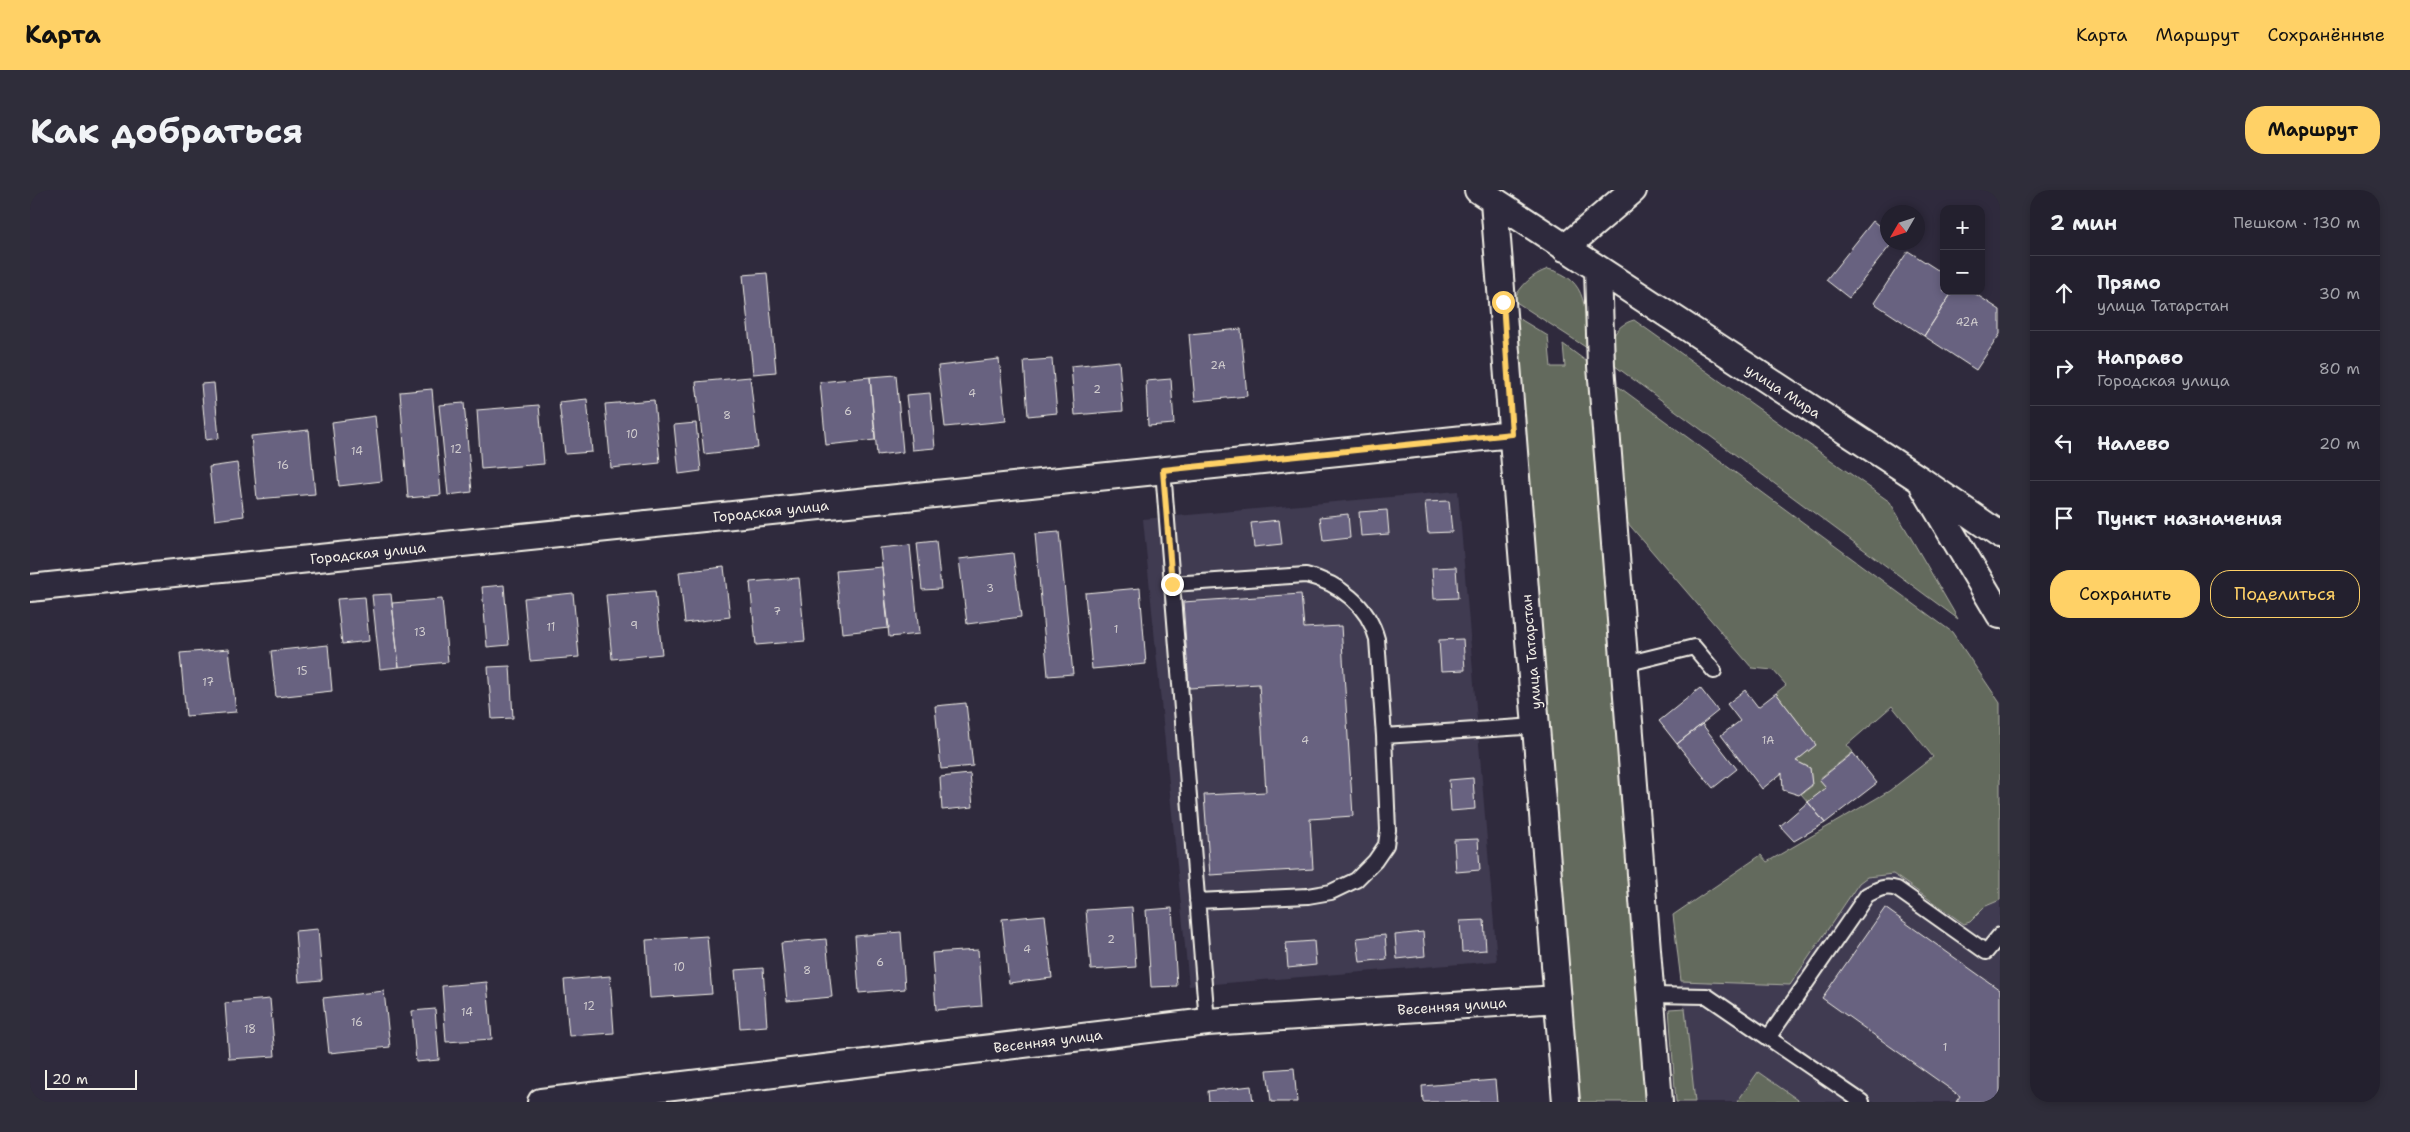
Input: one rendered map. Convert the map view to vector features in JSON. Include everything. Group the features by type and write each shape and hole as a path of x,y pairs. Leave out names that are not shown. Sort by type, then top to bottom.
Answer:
{"street":[{"path":"1565,248 1633,190"},
{"name":"улица Мира","path":"1486,196 1919,479 2000,535"},
{"name":"улица Татарстан","path":"1486,196 1512,434 1538,726 1566,1102"},
{"path":"1598,269 1601,366 1659,1102"},
{"name":"Городская улица","path":"30,588 1512,434"},
{"path":"1919,479 2000,615"},
{"name":"Весенняя улица","path":"541,1102 1207,1022 1558,999"}],"lane":[{"path":"1163,470 1207,1022"},
{"path":"1172,584 1306,575 1323,579 1340,588 1357,604 1374,627 1377,639 1384,736 1388,830 1386,846 1375,862 1356,880 1331,892 1308,896 1197,901"},
{"path":"1625,664 1694,647 1714,671"},
{"path":"1384,736 1538,726"},
{"path":"1768,1038 1868,895 1879,888 1889,886 1897,889 1986,952 2000,936"},
{"path":"1650,995 1707,996 1862,1102"}],"shaded area":[{"path":"1458,491 1497,961 1189,986 1143,519"},
{"path":"2000,727 2000,1102 1694,1102 1673,915 1761,855 1767,862 1889,791 1933,757"}],"green space":[{"path":"1548,269 1572,280 1578,289 1585,310 1587,348 1513,300 1527,281"},
{"path":"1510,313 1548,336 1551,367 1565,367 1563,344 1590,364 1651,1102 1578,1102"},
{"path":"1634,320 1890,502 1958,619 1611,363 1611,349 1614,336 1621,326"},
{"path":"1615,384 1952,632 2000,703 2000,900 1986,906 1970,922 1964,924 1893,874 1867,877 1859,883 1790,985 1681,981 1673,915 1761,855 1767,862 1889,791 1933,757 1892,706 1847,745 1853,752 1819,779 1826,788 1808,802 1801,794 1812,786 1810,768 1796,761 1816,745 1776,693 1786,685 1773,670 1752,668 1620,514"},
{"path":"1685,1008 1695,1102 1676,1102 1669,1009"},
{"path":"1758,1072 1801,1102 1737,1102"}],"building":[{"path":"1873,221 1880,227 1880,250 1887,250 1849,298 1826,280"},
{"path":"1908,251 1940,271 1940,295 1950,295 1924,336 1874,303"},
{"path":"767,273 776,372 753,374 743,275"},
{"path":"1950,295 1977,295 2000,310 2000,334 1976,370 1924,336"},
{"path":"1241,329 1247,396 1195,401 1189,334"},
{"path":"999,359 1006,421 945,427 938,366"},
{"path":"1052,359 1057,413 1028,416 1024,361"},
{"path":"1119,361 1123,411 1075,415 1071,366"},
{"path":"896,375 903,452 877,455 870,377"},
{"path":"750,377 758,448 704,454 696,382"},
{"path":"870,377 875,440 826,445 820,382"},
{"path":"1171,379 1174,424 1148,426 1146,381"},
{"path":"214,383 219,438 206,440 201,384"},
{"path":"432,389 441,495 408,498 400,392"},
{"path":"930,393 935,448 912,450 906,395"},
{"path":"587,399 592,452 565,454 559,402"},
{"path":"654,400 660,463 611,468 605,404"},
{"path":"464,403 472,492 448,495 439,405"},
{"path":"539,405 544,464 481,469 477,410"},
{"path":"375,416 382,481 339,486 332,422"},
{"path":"696,423 701,471 679,474 674,425"},
{"path":"309,430 315,494 257,499 251,436"},
{"path":"237,463 244,516 215,520 209,467"},
{"path":"1449,501 1452,532 1428,533 1425,502"},
{"path":"1387,510 1389,534 1361,536 1359,512"},
{"path":"1348,514 1350,538 1323,541 1320,517"},
{"path":"1279,520 1282,544 1254,547 1251,523"},
{"path":"1059,532 1073,674 1048,676 1035,534"},
{"path":"936,541 941,589 922,590 917,543"},
{"path":"910,545 919,634 889,637 880,548"},
{"path":"1013,553 1021,617 967,624 959,559"},
{"path":"724,567 730,617 685,623 679,572"},
{"path":"882,567 889,628 842,633 836,571"},
{"path":"1456,567 1458,598 1434,599 1432,568"},
{"path":"799,578 805,641 756,645 750,582"},
{"path":"504,585 509,645 487,647 482,587"},
{"path":"1140,588 1146,664 1092,669 1085,593"},
{"path":"655,591 662,654 612,659 606,595"},
{"path":"573,593 579,657 530,661 524,598"},
{"path":"391,594 399,667 380,669 372,595"},
{"path":"1301,594 1304,628 1341,626 1353,816 1310,819 1313,869 1210,875 1204,795 1266,792 1259,684 1189,688 1183,602"},
{"path":"365,597 369,641 342,644 337,599"},
{"path":"442,599 448,662 399,667 392,603"},
{"path":"1463,639 1465,670 1441,671 1439,640"},
{"path":"328,645 332,691 276,697 271,651"},
{"path":"229,649 236,712 186,716 180,653"},
{"path":"510,666 513,718 492,719 488,667"},
{"path":"1700,688 1718,711 1677,744 1659,721"},
{"path":"1745,690 1758,707 1776,693 1816,745 1796,761 1810,768 1812,785 1799,795 1783,790 1782,773 1762,789 1721,735 1740,721 1727,704"},
{"path":"966,703 973,766 941,769 935,706"},
{"path":"1702,724 1737,769 1713,788 1677,744"},
{"path":"1853,753 1877,783 1825,823 1808,802 1826,788 1819,780"},
{"path":"970,774 973,807 942,810 940,777"},
{"path":"1473,778 1475,809 1451,811 1449,780"},
{"path":"1808,802 1825,823 1794,841 1780,826"},
{"path":"1478,839 1480,870 1456,872 1454,840"},
{"path":"1132,907 1136,967 1091,970 1086,910"},
{"path":"1172,908 1177,986 1151,987 1146,910"},
{"path":"1885,908 2000,990 2000,1102 1956,1102 1960,1096 1822,998"},
{"path":"1045,915 1052,978 1009,983 1002,919"},
{"path":"1484,920 1486,950 1462,952 1460,921"},
{"path":"318,929 322,980 299,982 295,931"},
{"path":"901,932 905,989 859,993 855,936"},
{"path":"1423,932 1425,956 1397,959 1395,935"},
{"path":"1385,935 1387,959 1360,962 1357,938"},
{"path":"707,936 712,994 650,998 646,940"},
{"path":"826,939 832,997 787,1001 781,943"},
{"path":"1314,941 1316,965 1288,968 1286,943"},
{"path":"978,950 982,1006 936,1010 932,953"},
{"path":"763,968 767,1026 740,1028 735,970"},
{"path":"610,976 614,1033 569,1036 564,980"},
{"path":"487,982 492,1039 446,1042 442,986"},
{"path":"384,991 390,1047 329,1053 323,998"},
{"path":"270,999 275,1056 229,1059 225,1003"},
{"path":"435,1009 439,1060 416,1062 412,1011"},
{"path":"1294,1068 1297,1102 1271,1102 1267,1070"},
{"path":"1495,1080 1497,1102 1423,1102 1422,1086"},
{"path":"1251,1086 1253,1102 1209,1102 1208,1091"}],"route":[{"path":"1172,584 1163,470 1512,434 1503,302"}]}
